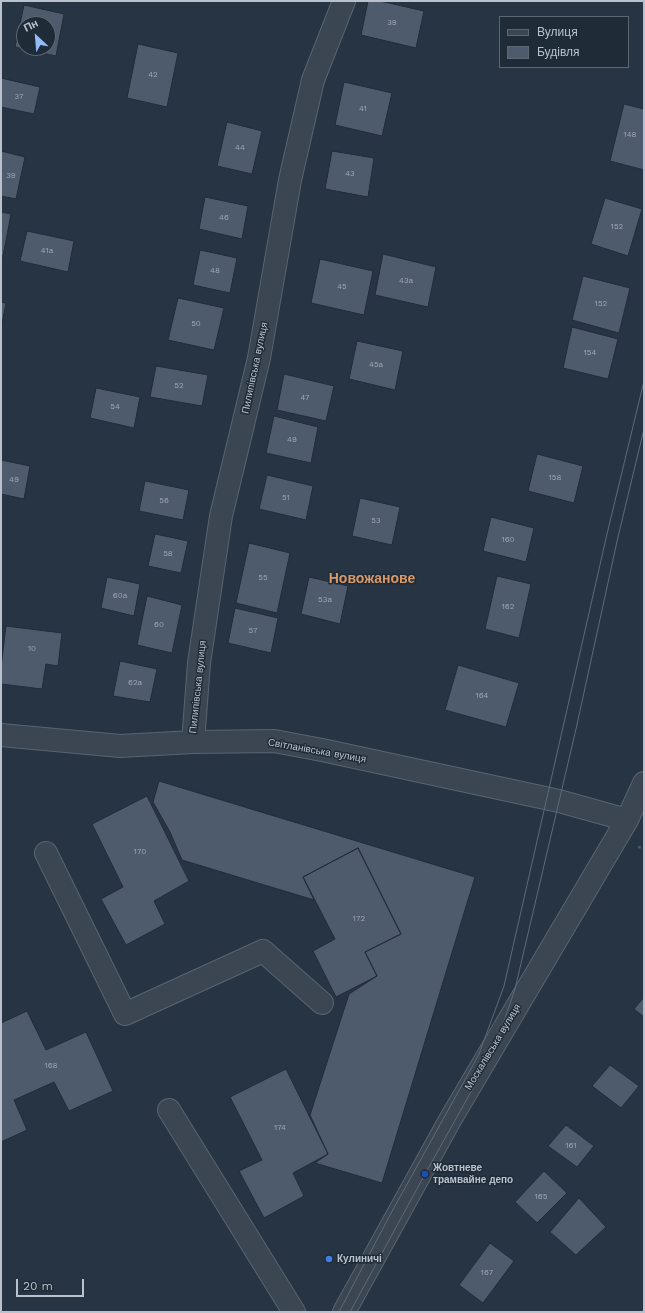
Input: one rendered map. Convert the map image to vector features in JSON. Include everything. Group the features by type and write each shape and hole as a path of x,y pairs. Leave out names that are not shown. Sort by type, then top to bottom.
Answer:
{"street":[{"name":"Пилипівська вулиця","path":"193,742 199,663 221,516 259,358 290,180 313,80 344,1"},
{"name":"Світланівська вулиця","path":"1,735 120,746 193,742 274,741 560,801 627,820"},
{"name":"Москалівська вулиця","path":"344,1312 450,1120 627,820 644,784"},
{"path":"46,853 125,1014 263,951 322,1003"},
{"path":"169,1110 294,1312"}],"building":[{"path":"368,1 380,1 424,11 416,48 361,35"},
{"path":"24,5 64,14 56,56 56,16 22,16"},
{"path":"138,44 178,53 167,107 127,98"},
{"path":"1,78 40,87 34,114 1,107"},
{"path":"344,82 392,93 382,136 335,125"},
{"path":"624,104 644,109 644,170 610,161"},
{"path":"227,122 262,131 252,174 217,166"},
{"path":"1,151 25,157 16,199 1,196"},
{"path":"332,151 374,158 368,197 325,189"},
{"path":"205,197 248,206 242,239 199,229"},
{"path":"605,198 642,209 628,256 591,244"},
{"path":"1,212 11,214 3,256 1,256"},
{"path":"27,231 74,241 68,272 20,261"},
{"path":"200,250 237,258 230,293 193,285"},
{"path":"383,254 436,267 428,307 375,295"},
{"path":"320,259 373,271 364,315 311,303"},
{"path":"583,276 630,288 619,333 572,320"},
{"path":"178,298 224,308 214,350 168,340"},
{"path":"1,302 6,303 1,329"},
{"path":"572,327 618,339 608,379 563,368"},
{"path":"357,341 403,351 395,390 349,379"},
{"path":"156,366 208,375 202,406 150,397"},
{"path":"284,374 334,386 326,421 277,410"},
{"path":"96,388 140,397 134,428 90,418"},
{"path":"274,416 318,427 311,463 266,453"},
{"path":"537,454 583,466 574,503 528,491"},
{"path":"1,460 30,466 24,499 1,494"},
{"path":"267,475 313,486 306,520 259,509"},
{"path":"145,481 189,490 183,520 139,511"},
{"path":"360,498 400,507 392,545 352,536"},
{"path":"491,517 534,528 526,562 483,551"},
{"path":"155,534 188,541 181,573 148,566"},
{"path":"249,543 290,553 277,613 236,603"},
{"path":"497,576 531,584 519,638 485,629"},
{"path":"107,577 140,584 134,616 101,608"},
{"path":"309,577 348,586 340,624 301,614"},
{"path":"147,596 182,605 172,653 137,645"},
{"path":"235,608 278,618 271,653 228,643"},
{"path":"6,626 62,633 58,666 46,664 42,689 1,684 1,667"},
{"path":"120,661 157,669 150,702 113,696"},
{"path":"458,665 519,683 506,727 445,710"},
{"path":"159,781 475,877 382,1183 315,1163 328,1154 310,1115 349,994 377,976 365,952 401,934 358,848 303,877 314,900 182,860 170,832 153,802"},
{"path":"147,796 189,881 154,901 165,924 126,945 101,899 123,887 92,824"},
{"path":"358,848 401,934 365,952 377,976 336,997 313,951 335,939 303,877"},
{"path":"644,997 644,1017 634,1009"},
{"path":"27,1011 46,1050 86,1032 113,1091 69,1111 54,1082 14,1100 27,1130 1,1142 1,1023"},
{"path":"610,1065 639,1086 621,1108 592,1086"},
{"path":"286,1069 328,1154 293,1173 304,1196 264,1218 239,1171 262,1160 230,1097"},
{"path":"566,1125 594,1146 577,1167 548,1146"},
{"path":"544,1171 567,1193 537,1223 515,1202"},
{"path":"579,1198 606,1227 576,1255 550,1232"},
{"path":"490,1243 514,1261 483,1303 459,1285"}],"tram line":[{"path":"339,1312 390,1215 479,1054 504,986 607,534 644,381"},
{"path":"350,1312 486,1065 499,1036 515,989 644,429"}],"place":[{"name":"Жовтневе трамвайне депо","path":"425,1174"},
{"name":"Кулиничі","path":"329,1259"}],"district":[{"name":"Новожанове","path":"372,579"}]}
